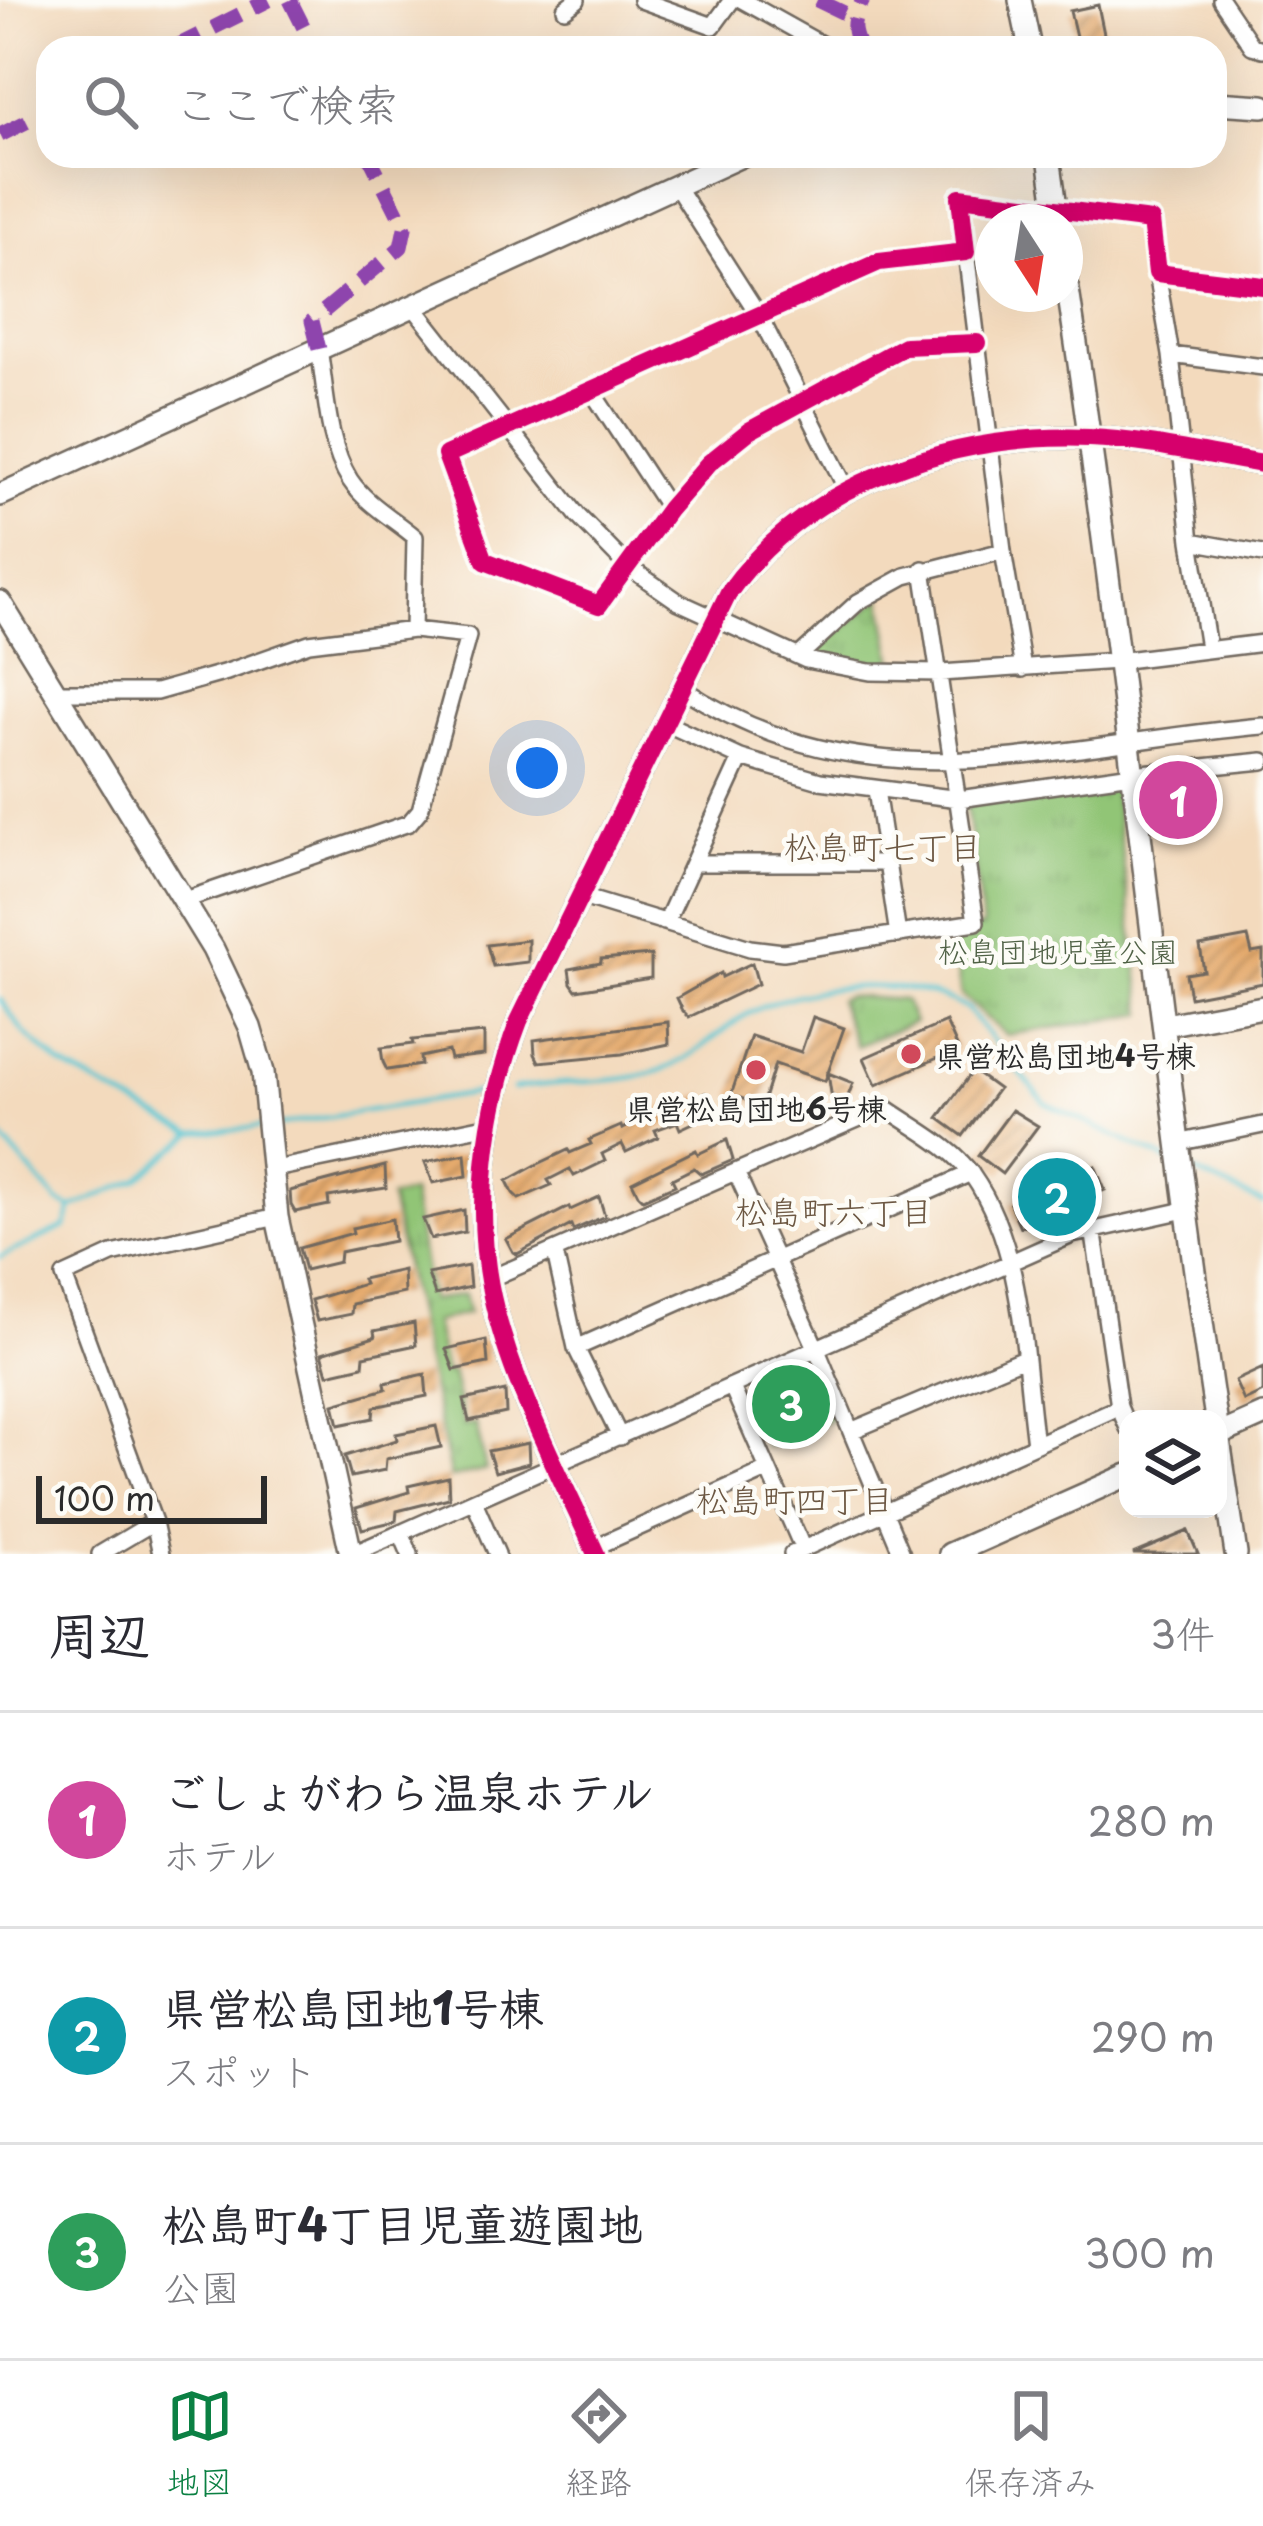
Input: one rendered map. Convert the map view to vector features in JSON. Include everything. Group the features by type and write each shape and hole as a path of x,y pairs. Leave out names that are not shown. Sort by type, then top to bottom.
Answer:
{"street":[{"path":"641,0 713,26 732,0"},
{"path":"742,0 806,36"},
{"path":"1020,0 1028,36"},
{"path":"1221,0 1252,46 1263,49"},
{"path":"1227,104 1263,105"},
{"path":"0,495 715,168"},
{"path":"1051,168 1056,204"},
{"path":"676,186 760,317 847,490"},
{"path":"1001,204 960,196 1003,551 1023,668"},
{"path":"1083,217 1151,221 1208,648"},
{"path":"966,252 879,262 446,455 484,561 599,605 669,509 709,463 749,431 905,346 977,343"},
{"path":"1157,273 1263,286"},
{"path":"413,306 578,517 627,566 713,619 806,660 870,672 941,674 1117,661 1263,643"},
{"path":"1072,312 1215,1410"},
{"path":"319,349 332,427 350,480 415,537 413,630"},
{"path":"1171,356 1263,368"},
{"path":"591,390 669,509"},
{"path":"767,1470 594,1551 513,1366 489,1279 484,1213 490,1125 500,1073 519,1021 713,619 747,567 770,544 812,510 885,471 990,445 1091,438 1263,464"},
{"path":"1191,541 1263,554"},
{"path":"800,656 858,602 923,569 1003,551"},
{"path":"579,896 750,947 783,952 976,922 923,569"},
{"path":"0,602 185,900 250,1027 263,1072 277,1217 352,1554 1093,1228 1185,1210"},
{"path":"53,692 156,692 309,643 413,630 468,636 419,810 409,823 185,900"},
{"path":"680,687 759,730 884,761 953,762 1263,726"},
{"path":"663,722 741,758 820,781 959,799 1263,760"},
{"path":"820,781 826,750"},
{"path":"666,922 741,758"},
{"path":"876,790 898,935"},
{"path":"694,862 887,862"},
{"path":"1165,1025 1263,1007"},
{"path":"489,1279 885,1107 971,1173 1011,1262 1034,1444"},
{"path":"270,1170 490,1125"},
{"path":"1177,1147 1263,1125"},
{"path":"736,1172 902,1554"},
{"path":"576,1348 971,1173"},
{"path":"161,1554 154,1522 64,1276 112,1254 277,1217"},
{"path":"1093,1228 1120,1410"},
{"path":"554,1253 576,1348 620,1437"},
{"path":"850,1431 1024,1358"},
{"path":"732,1388 797,1551 1119,1407"},
{"path":"1227,1430 1263,1415"},
{"path":"950,1554 1119,1479"},
{"path":"1227,1494 1236,1554"},
{"path":"474,1501 497,1554"},
{"path":"100,1554 154,1522"},
{"path":"401,1533 410,1554"}],"green space":[{"path":"882,597 895,669 810,654"},
{"name":"松島団地児童公園","path":"1112,781 1144,1014 1006,1035 961,995 951,933 983,927 966,804"},
{"path":"846,996 904,1000 914,1022 856,1046 838,1000"},
{"path":"411,1193 430,1301 464,1294 468,1313 434,1322 445,1373 452,1372 464,1426 476,1424 486,1470 451,1478 390,1198"},
{"path":"803,1366 817,1370 839,1415 766,1447 743,1394"}],"building":[{"path":"1098,5 1104,36 1076,36 1070,11"},
{"path":"1248,937 1252,953 1263,951 1263,983 1190,997 1186,974 1204,971 1200,946"},
{"path":"528,940 528,962 493,966 487,945"},
{"path":"651,955 651,978 576,990 571,983 569,969 601,963 601,959"},
{"path":"752,963 758,984 689,1017 683,1011 677,998 721,973 722,977"},
{"path":"813,1017 844,1028 825,1081 775,1064 762,1105 731,1095 751,1036 801,1052"},
{"path":"668,1022 669,1044 539,1062 535,1054 534,1040"},
{"name":"県営松島団地4号棟","path":"946,1022 958,1049 876,1085 864,1058"},
{"path":"484,1033 484,1055 450,1059 448,1051 420,1057 421,1065 387,1070 383,1062 381,1048"},
{"path":"973,1071 998,1089 963,1136 938,1118"},
{"path":"828,1073 853,1083 845,1104 837,1105"},
{"path":"705,1093 712,1114 680,1129 677,1122 655,1130 658,1137 626,1152 622,1144 602,1154 605,1161 574,1176 570,1169 548,1180 551,1185 519,1199 507,1181 674,1102 676,1106"},
{"path":"1012,1110 1038,1126 1002,1174 978,1156"},
{"path":"727,1140 733,1160 701,1174 694,1168 672,1179 675,1185 643,1199 638,1194 632,1182"},
{"path":"465,1154 467,1176 433,1183 425,1162"},
{"path":"385,1166 386,1188 328,1197 329,1205 295,1212 291,1205 290,1191"},
{"path":"1095,1166 1105,1190 1020,1227 1010,1204"},
{"path":"599,1197 605,1216 573,1230 571,1225 513,1252 506,1239"},
{"path":"464,1210 465,1232 431,1239 423,1219"},
{"path":"392,1219 394,1241 340,1252 339,1262 305,1270 299,1248"},
{"path":"468,1266 470,1287 435,1295 428,1274"},
{"path":"403,1270 404,1293 352,1304 351,1314 317,1321 311,1300 364,1284 362,1279"},
{"path":"414,1323 416,1345 364,1356 363,1366 328,1374 322,1353 375,1337 374,1331"},
{"path":"486,1340 488,1363 454,1370 446,1349"},
{"path":"1263,1368 1263,1392 1244,1401 1235,1381"},
{"path":"425,1374 427,1396 374,1407 373,1418 339,1425 334,1404 386,1389 385,1383"},
{"path":"505,1391 506,1413 469,1421 464,1400"},
{"path":"436,1426 441,1447 386,1459 385,1470 351,1477 345,1456 397,1440 396,1434"},
{"path":"528,1443 529,1463 495,1472 488,1451"},
{"path":"448,1477 449,1498 397,1511 396,1521 362,1529 356,1508 409,1492 408,1486"},
{"path":"1188,1531 1198,1554 1133,1554"}],"waterway":[{"path":"513,1089 659,1071 767,1005 824,990 886,987 943,998 967,1009 1045,1103 1172,1163"},
{"path":"0,999 24,1033 61,1065 168,1122 194,1133 263,1127"},
{"path":"274,1126 482,1092"},
{"path":"0,1136 58,1202 72,1208 138,1179 194,1133"},
{"path":"1188,1169 1263,1203"},
{"path":"0,1257 65,1227 72,1208"}],"marked path":[{"path":"197,36 269,0"},
{"path":"290,0 308,36"},
{"path":"817,0 852,17"},
{"path":"856,36 854,23 863,0"},
{"path":"0,135 36,117"},
{"path":"319,349 312,321 401,247 405,228 375,168"}],"cycle path":[{"path":"977,343 905,346 749,431 709,463 669,509 599,605 485,561 446,455 879,262 966,252 960,197 1151,221 1157,273 1263,286"},
{"path":"596,1554 527,1402 495,1309 483,1200 490,1126 519,1021 729,592 762,553 800,520 889,471 938,455 988,444 1089,438 1263,464"}],"place":[{"name":"ごしょがわら温泉ホテル","path":"1178,800"},
{"name":"県営松島団地4号棟","path":"911,1054"},
{"name":"県営松島団地6号棟","path":"756,1070"},
{"name":"県営松島団地1号棟","path":"1057,1197"},
{"name":"松島町4丁目児童遊園地","path":"791,1404"}],"district":[{"name":"松島町七丁目","path":"883,845"},
{"name":"松島町六丁目","path":"834,1210"},
{"name":"松島町四丁目","path":"795,1498"}]}
